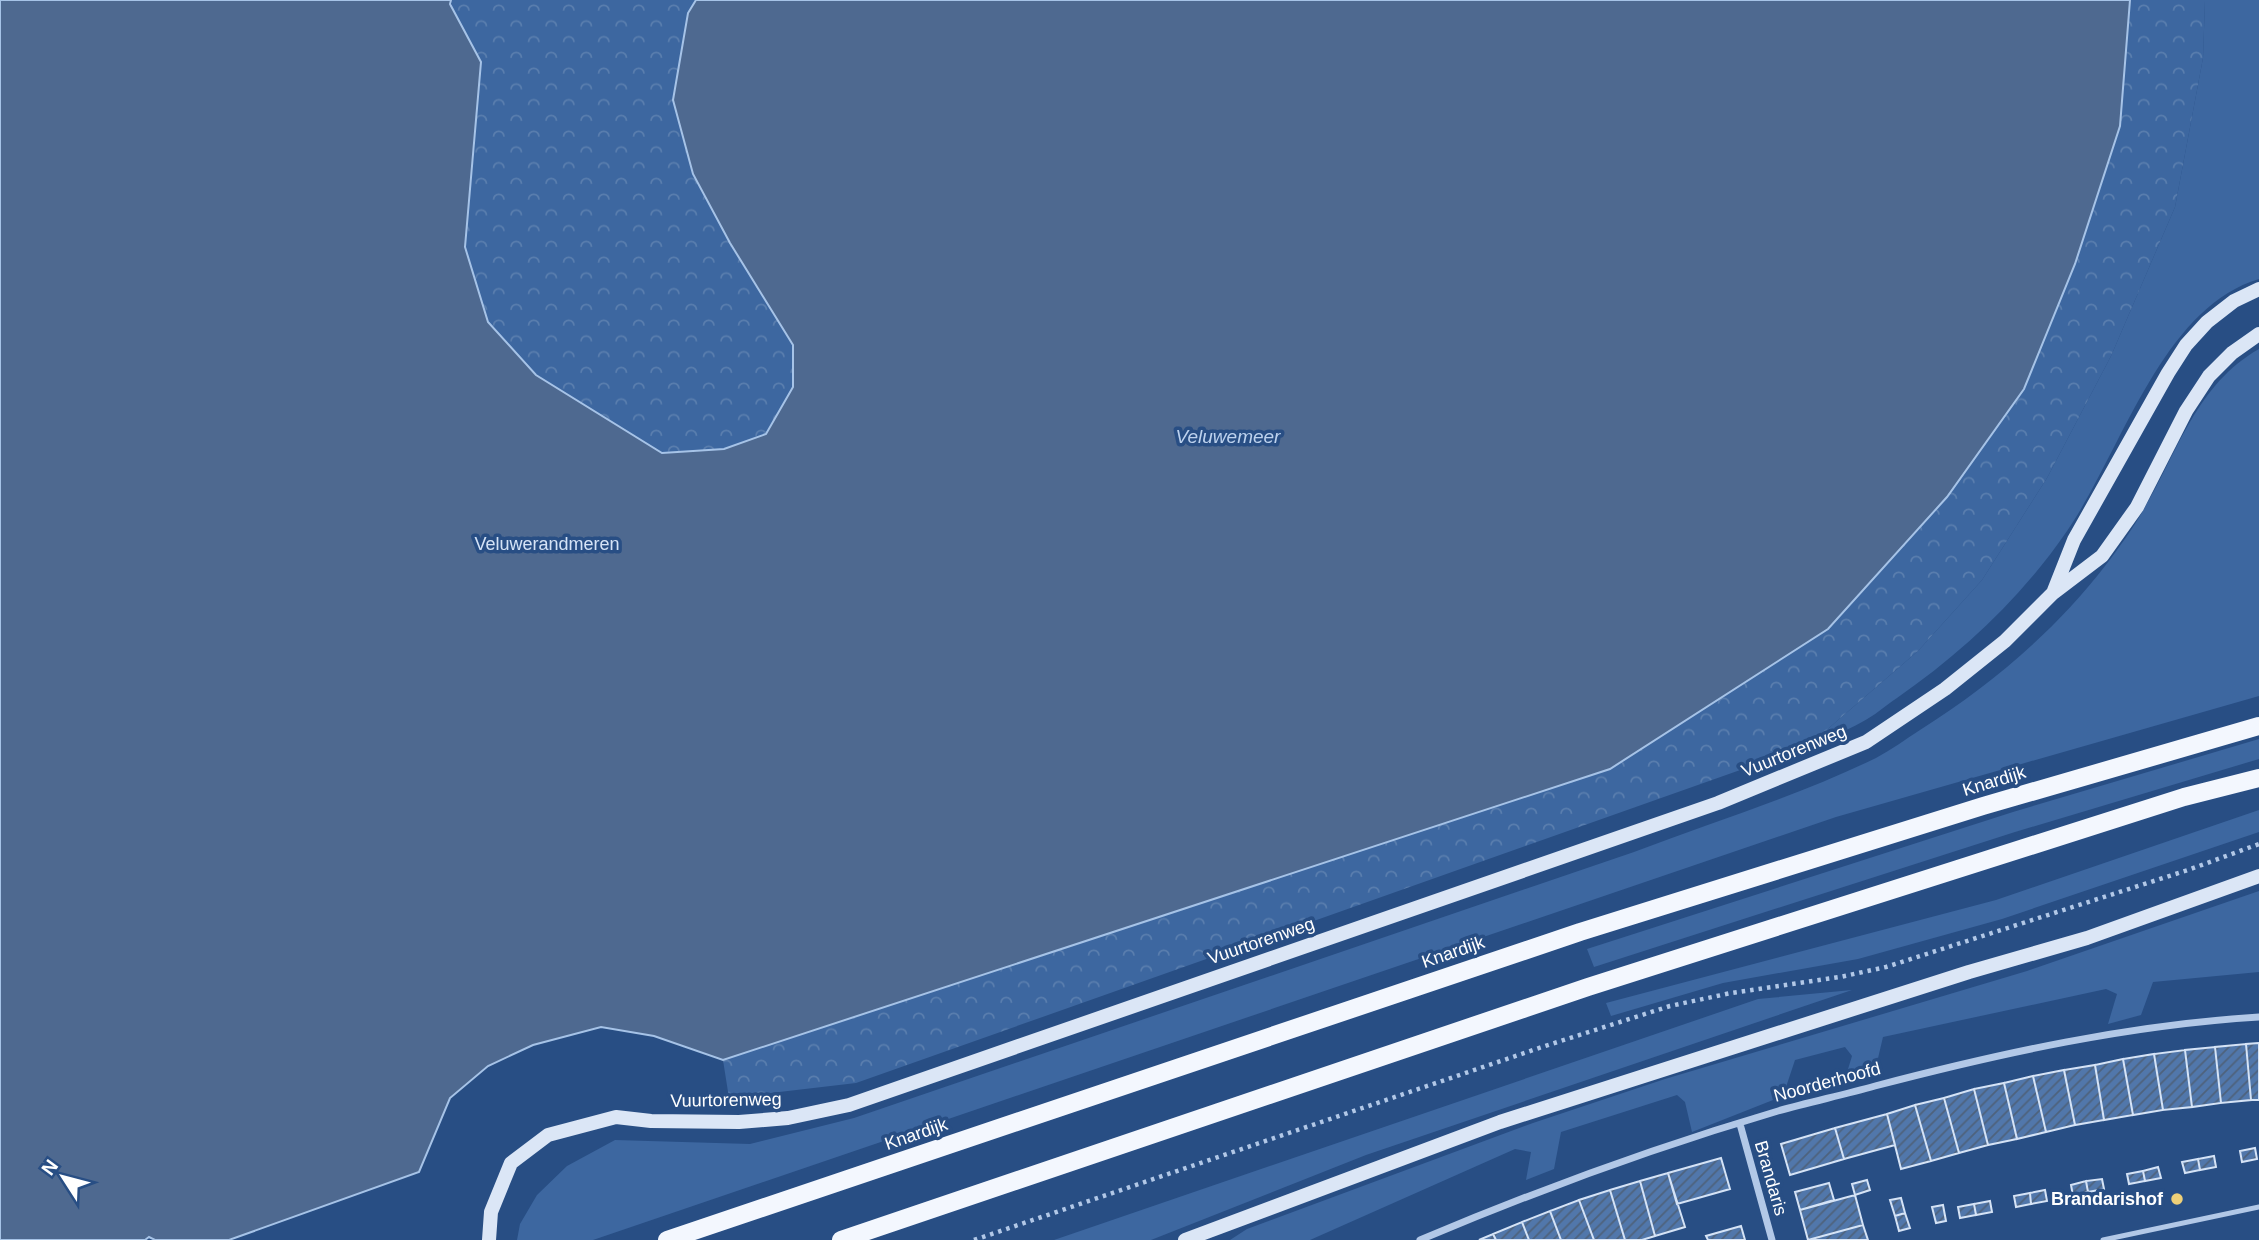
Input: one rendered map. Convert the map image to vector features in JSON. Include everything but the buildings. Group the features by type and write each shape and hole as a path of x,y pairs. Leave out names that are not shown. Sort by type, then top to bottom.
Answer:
{"main road":[{"name":"Knardijk","path":"667,1240 1580,932 1983,806 2259,726"},
{"path":"841,1240 1588,987 2184,797 2259,778"}],"street":[{"name":"Vuurtorenweg","path":"2052,594 2074,540 2186,345 2207,322 2225,308 2259,289"},
{"name":"Vuurtorenweg","path":"489,1240 491,1212 511,1163 548,1135 616,1117 651,1121 739,1122 788,1118 849,1105 1705,807 1866,742 1945,689 2005,641 2052,594 2102,556 2137,507 2186,411 2209,376 2259,334"},
{"path":"1193,1238 1500,1122 1969,972 2087,938 2259,876"},
{"name":"Noorderhoofd","path":"1420,1240 1497,1208 1693,1138 1778,1111 1984,1057 2191,1021 2259,1017"},
{"name":"Brandaris","path":"1740,1124 1772,1240"}],"lane":[{"path":"2103,1240 2259,1207"}],"path":[{"path":"974,1240 1670,1006 1731,993 1840,978 1886,967 2188,870 2259,844"}],"green space":[{"path":"451,0 696,0 688,13 673,100 693,174 730,243 793,345 793,387 766,434 724,449 662,453 536,375 488,323 465,247 475,142"},
{"path":"2130,0 2205,0 2203,58 2175,207 2111,356 2047,478 1982,580 1918,651 1808,746 856,1083 729,1098 723,1060 1638,739 1828,629 1947,497 2024,389 2075,264 2120,126"},
{"path":"2205,0 2259,0 2259,279 2225,295 2195,320 2169,351 2146,387 2087,499 2067,531 2011,601 1945,662 1875,714 1849,729 1808,746 1918,651 1982,580 2047,478 2111,356 2175,207 2203,58"},
{"path":"2259,349 2259,696 1836,817 593,1240 517,1240 520,1224 537,1195 567,1166 615,1140 750,1144 854,1118 1634,852 1787,796 1876,758 1946,713 1996,676 2065,613 2131,531 2204,400 2238,364"},
{"path":"2259,739 2259,759 2015,832 1594,967 1587,949 2013,812"},
{"path":"2259,810 2259,832 2002,919 1858,959 1723,983 1611,1016 1606,1003 1996,900"},
{"path":"2259,891 2259,972 2153,982 2141,1015 2108,1024 2117,994 2106,989 1883,1037 1875,1071 1845,1079 1852,1056 1845,1047 1795,1060 1783,1096 1692,1132 1685,1102 1677,1095 1561,1132 1554,1169 1526,1180 1531,1152 1515,1149 1310,1240 1230,1240 1247,1229 1533,1123 1665,1079 2027,971"},
{"path":"1852,990 1366,1155 1151,1240 1054,1240 1758,999"}],"water":[{"name":"Veluwemeer","path":"0,0 451,0 450,4 481,62 465,247 488,322 536,375 662,453 724,449 766,434 793,387 793,345 730,243 693,174 673,100 688,13 696,0 2130,0 2120,126 2075,264 2024,389 1947,497 1828,629 1610,769 723,1060 654,1036 601,1027 533,1045 488,1066 450,1098 419,1172 229,1240 155,1240 149,1237 145,1240 0,1240"}],"place":[{"name":"Brandarishof","path":"2177,1199"}],"park label":[{"name":"Veluwerandmeren","path":"547,544"}]}
